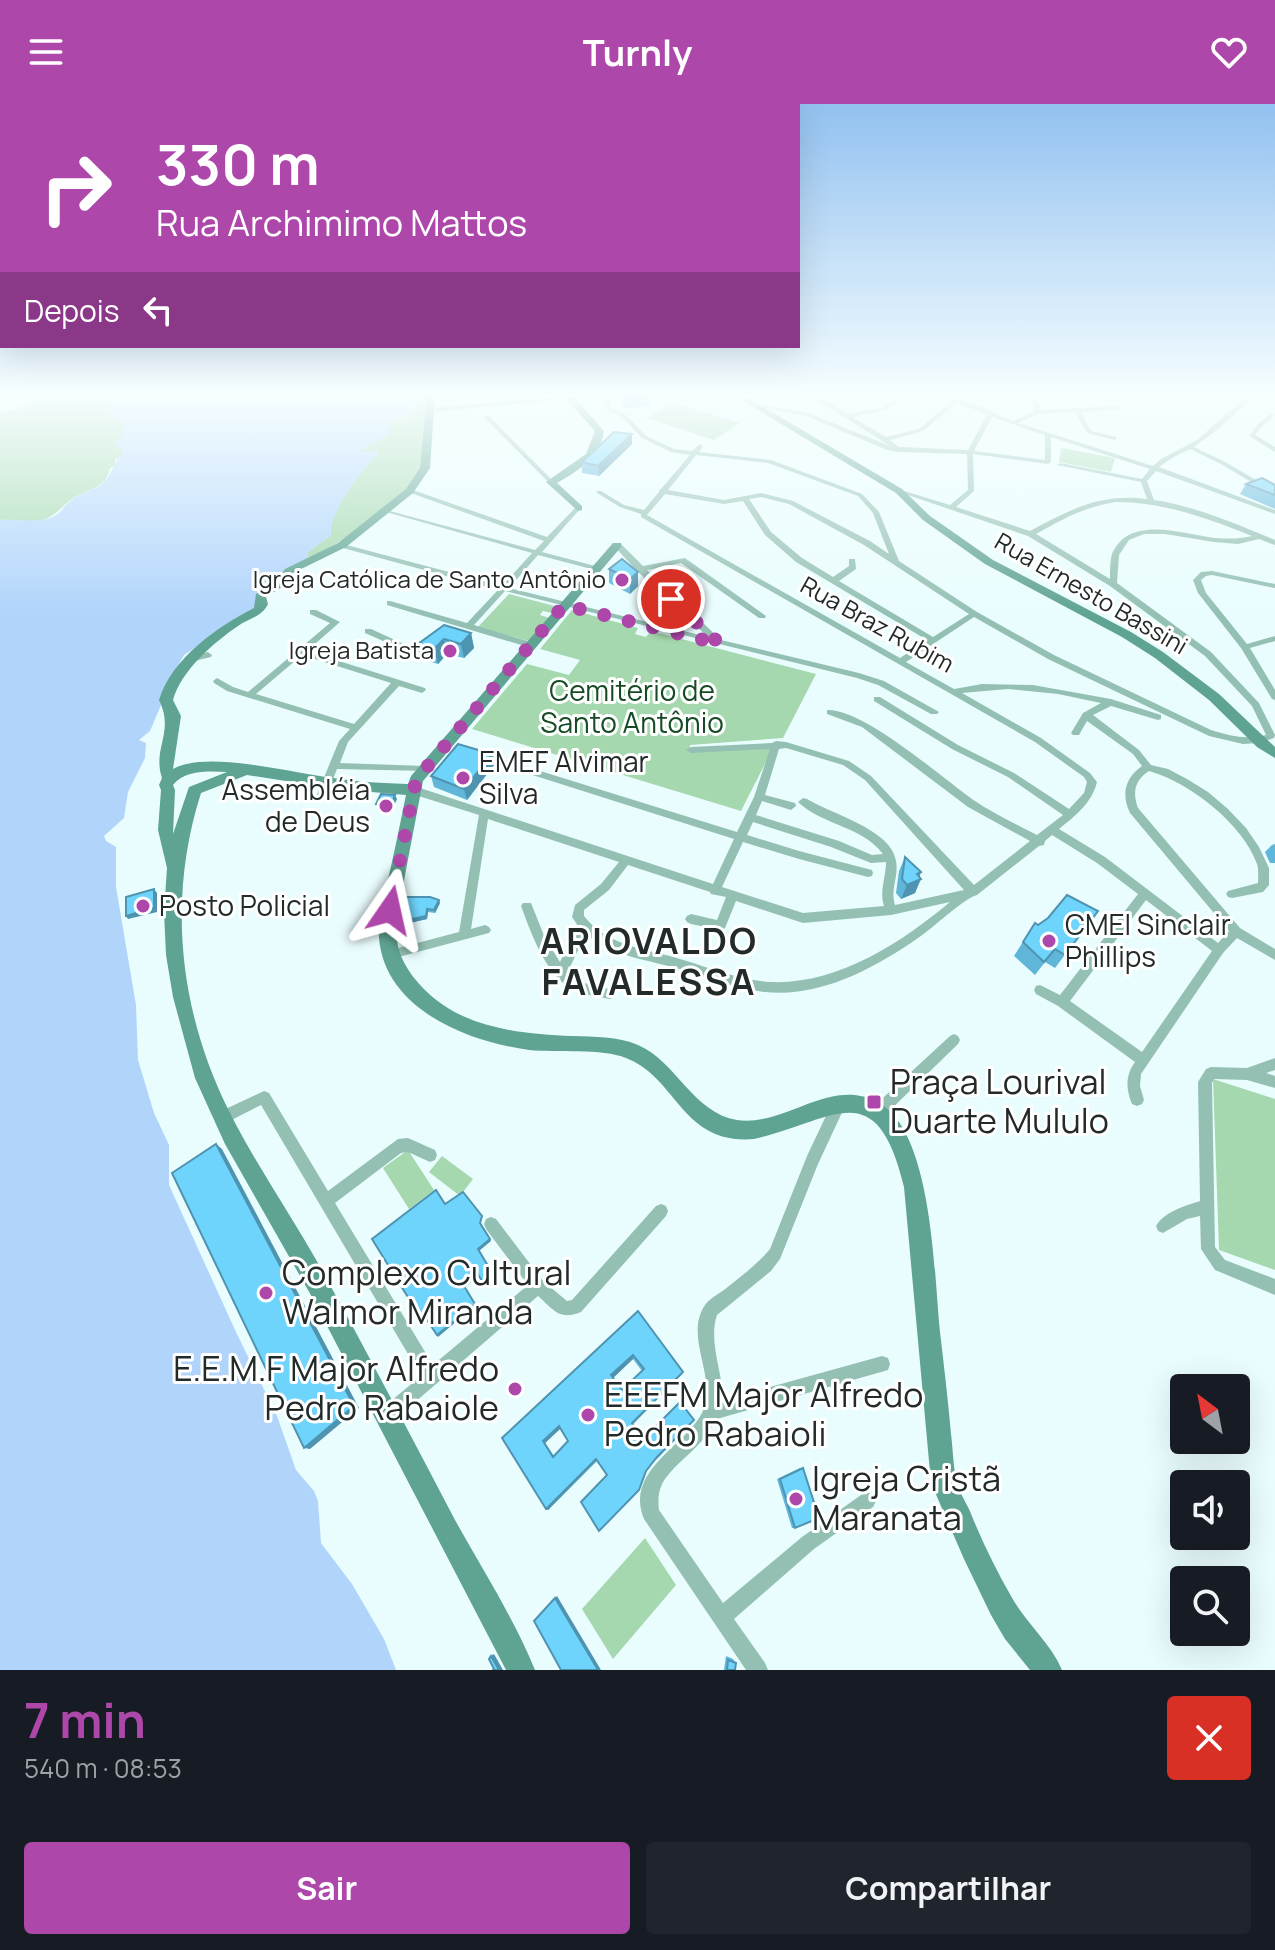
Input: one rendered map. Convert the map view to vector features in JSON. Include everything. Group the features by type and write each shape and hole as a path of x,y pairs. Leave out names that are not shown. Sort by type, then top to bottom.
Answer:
{"street":[{"path":"175,868 162,829 168,784 165,766 174,716 166,694 176,675 190,659 234,623 259,610 262,607 260,596 278,585 289,571 342,545 388,511 410,491 425,468"},
{"path":"468,627 578,508 537,468"},
{"path":"551,482 572,468"},
{"path":"644,514 683,468"},
{"path":"790,468 853,491 872,506 895,561"},
{"name":"Rua Ernesto Bassini","path":"860,468 899,491 919,513 954,540 1161,656 1267,735 1275,753"},
{"path":"952,507 971,491 970,468"},
{"path":"1076,468 1144,481"},
{"path":"1144,481 1153,468"},
{"path":"1157,468 1275,512"},
{"path":"1232,468 1275,494"},
{"path":"1144,481 1151,502"},
{"path":"410,491 549,540"},
{"path":"661,491 724,502 761,495 791,502 827,519 974,614 1099,683 1212,734"},
{"path":"899,491 1031,534 1113,584 1208,654 1256,705 1267,735 1240,741 1058,689 986,685 955,691"},
{"name":"Rua Braz Rubim","path":"599,492 622,506 644,514 1038,740 1087,775 1092,789 1070,815"},
{"path":"745,499 775,539 799,560 836,579 933,640"},
{"path":"1031,534 1088,504 1126,500 1190,511 1275,543"},
{"path":"388,511 596,569"},
{"path":"1113,584 1114,551 1123,540 1137,534 1160,531 1227,543 1259,537"},
{"path":"342,545 564,605 869,679 934,712 912,720"},
{"path":"720,644 617,545 425,769 413,790 387,930 394,965 411,989 463,1025 517,1040 631,1049 651,1062 707,1118 730,1128 743,1130 840,1103 858,1103 877,1113 903,1144 914,1187 944,1483 1001,1605 1015,1629 1048,1670"},
{"path":"640,569 680,560 762,616"},
{"path":"836,579 853,567 852,561"},
{"path":"1275,586 1212,573 1204,574 1197,580 1202,593 1245,647 1275,697"},
{"path":"390,603 531,645"},
{"path":"251,694 336,622 313,612"},
{"path":"901,661 974,614"},
{"path":"445,634 456,624"},
{"path":"368,631 417,653 437,642"},
{"path":"1245,647 1275,638"},
{"path":"302,652 422,690"},
{"path":"190,659 208,655"},
{"path":"217,681 230,689 354,727"},
{"path":"321,797 344,741 397,682"},
{"path":"626,860 605,887 579,908 578,917 584,926 601,940 753,985 789,987 839,975 929,928 1054,831 1070,815 1011,775 955,747 877,699"},
{"path":"1076,733 1086,715 1111,702"},
{"path":"830,712 865,725 972,804 1040,842"},
{"path":"1086,715 1136,752 1148,767 1173,773 1191,784 1243,833 1265,868 1264,885 1259,889 1232,894"},
{"path":"446,744 868,873"},
{"path":"691,750 776,744 825,754 861,771 969,894"},
{"path":"715,891 759,797 776,744"},
{"path":"167,756 198,768 207,779 197,790 186,812 175,868 174,932 181,989 198,1055 222,1118 319,1286 521,1670"},
{"path":"168,784 179,770 223,766 327,782 413,790 803,918 891,910 969,894"},
{"path":"335,766 425,769"},
{"path":"1148,767 1136,774 1130,787 1131,805 1236,931 1275,955"},
{"path":"168,784 179,794 248,769"},
{"path":"759,797 797,804 878,840 891,858 885,895 891,910"},
{"path":"464,935 484,813"},
{"path":"750,817 871,859 891,858"},
{"path":"1054,831 1101,860 1219,950"},
{"path":"1062,1002 1145,893"},
{"path":"691,919 721,925 732,897"},
{"path":"527,906 540,940 561,973 577,986 609,994"},
{"path":"561,973 584,926"},
{"path":"391,954 485,930"},
{"path":"1137,1100 1134,1078 1143,1060 1219,950 1236,931"},
{"path":"1040,990 1062,1002 1143,1060"},
{"path":"877,1113 954,1040"},
{"path":"1247,1074 1275,1064"},
{"path":"1275,1082 1247,1074 1216,1071 1207,1076 1205,1082 1208,1249 1215,1261 1275,1287"},
{"path":"222,1118 264,1097 431,1378"},
{"path":"758,1670 650,1513 647,1497 656,1475 686,1445 711,1412 714,1372 705,1329 706,1318 711,1310 766,1266 775,1254 812,1161 840,1103"},
{"path":"325,1202 398,1146 408,1145 430,1155"},
{"path":"1163,1226 1184,1213 1205,1207"},
{"path":"491,1224 538,1286 565,1309 572,1309 661,1211"},
{"path":"386,1417 538,1286"},
{"path":"711,1412 882,1364"},
{"path":"722,1617 808,1543 867,1501"}],"green space":[{"path":"0,468 110,468 101,484 73,498 51,517 39,521 0,520"},
{"path":"366,468 421,468 414,482 388,508 336,544 308,559 308,552 331,535 334,516"},
{"path":"1091,468 1112,468 1111,472"},
{"path":"509,594 562,608 556,614 543,611 540,615 553,619 532,642 478,627"},
{"name":"Cemitério de Santo Antônio","path":"572,610 638,628 635,634 646,637 651,631 816,674 783,738 690,745 690,751 774,746 741,811 472,729 527,664 569,675 580,660 540,649"},
{"path":"1213,1079 1275,1099 1275,1270 1219,1250"},
{"path":"408,1150 434,1190 409,1209 383,1168"},
{"path":"442,1156 473,1179 460,1196 429,1172"},
{"path":"645,1538 676,1585 613,1659 582,1609"}],"water":[{"path":"114,468 366,468 347,492 335,516 331,535 308,552 308,559 290,568 260,605 184,655 164,691 150,731 139,740 146,743 145,758 128,792 124,818 104,836 116,847 116,887 136,1005 138,1060 154,1113 169,1145 169,1185 277,1416 296,1470 314,1491 318,1501 321,1543 352,1584 384,1639 396,1670 0,1670 0,520 47,519 60,512 74,498 98,487"}],"building":[{"path":"1262,478 1275,485 1275,495 1246,484"},
{"path":"622,559 638,572 630,579 609,569"},
{"path":"444,625 471,633 461,644 444,639 434,649 418,644"},
{"path":"458,744 492,754 464,789 431,776"},
{"path":"381,794 395,795 391,805 376,804"},
{"path":"905,857 921,872 917,874 921,879 907,885 902,879"},
{"name":"Posto Policial","path":"154,889 154,908 126,916 126,897"},
{"name":"CMEI Sinclair Phillips","path":"1067,895 1098,911 1065,955 1055,949 1044,962 1023,942 1035,923 1038,925 1048,918"},
{"path":"404,897 439,900 434,910 427,909 426,916 404,921 405,913 401,913"},
{"name":"Complexo Cultural Walmor Miranda","path":"216,1144 354,1406 304,1448 172,1173"},
{"path":"436,1190 445,1204 463,1192 482,1216 480,1223 490,1239 478,1249 494,1276 484,1284 477,1273 464,1286 475,1304 437,1335 425,1317 422,1320 372,1239"},
{"name":"EEEFM Major Alfredo Pedro Rabaioli","path":"638,1311 683,1372 632,1423 643,1439 680,1402 694,1420 657,1457 646,1471 639,1490 599,1531 581,1502 607,1475 596,1459 546,1509 502,1438","holes":["633,1355 644,1369 622,1390 611,1375","559,1426 568,1441 553,1457 543,1441"]},
{"name":"Igreja Cristã Maranata","path":"803,1468 819,1518 795,1528 780,1479"},
{"path":"555,1598 598,1670 561,1670 534,1621"},
{"path":"491,1656 499,1670 493,1670 489,1659"},
{"path":"728,1660 736,1663 735,1670 727,1670"}],"place":[{"name":"Igreja Católica de Santo Antônio","path":"622,580"},
{"name":"Igreja Batista","path":"450,651"},
{"name":"EMEF Alvimar Silva","path":"463,778"},
{"name":"Assembléia de Deus","path":"386,806"},
{"name":"Posto Policial","path":"143,906"},
{"name":"CMEI Sinclair Phillips","path":"1049,941"},
{"name":"Praça Lourival Duarte Mululo","path":"874,1102"},
{"name":"Complexo Cultural Walmor Miranda","path":"266,1293"},
{"name":"E.E.M.F Major Alfredo Pedro Rabaiole","path":"515,1389"},
{"name":"EEEFM Major Alfredo Pedro Rabaioli","path":"588,1415"},
{"name":"Igreja Cristã Maranata","path":"796,1499"}],"district":[{"name":"ARIOVALDO FAVALESSA","path":"649,962"}],"route":[{"path":"390,910 416,780 564,605 720,644 671,599"}]}
